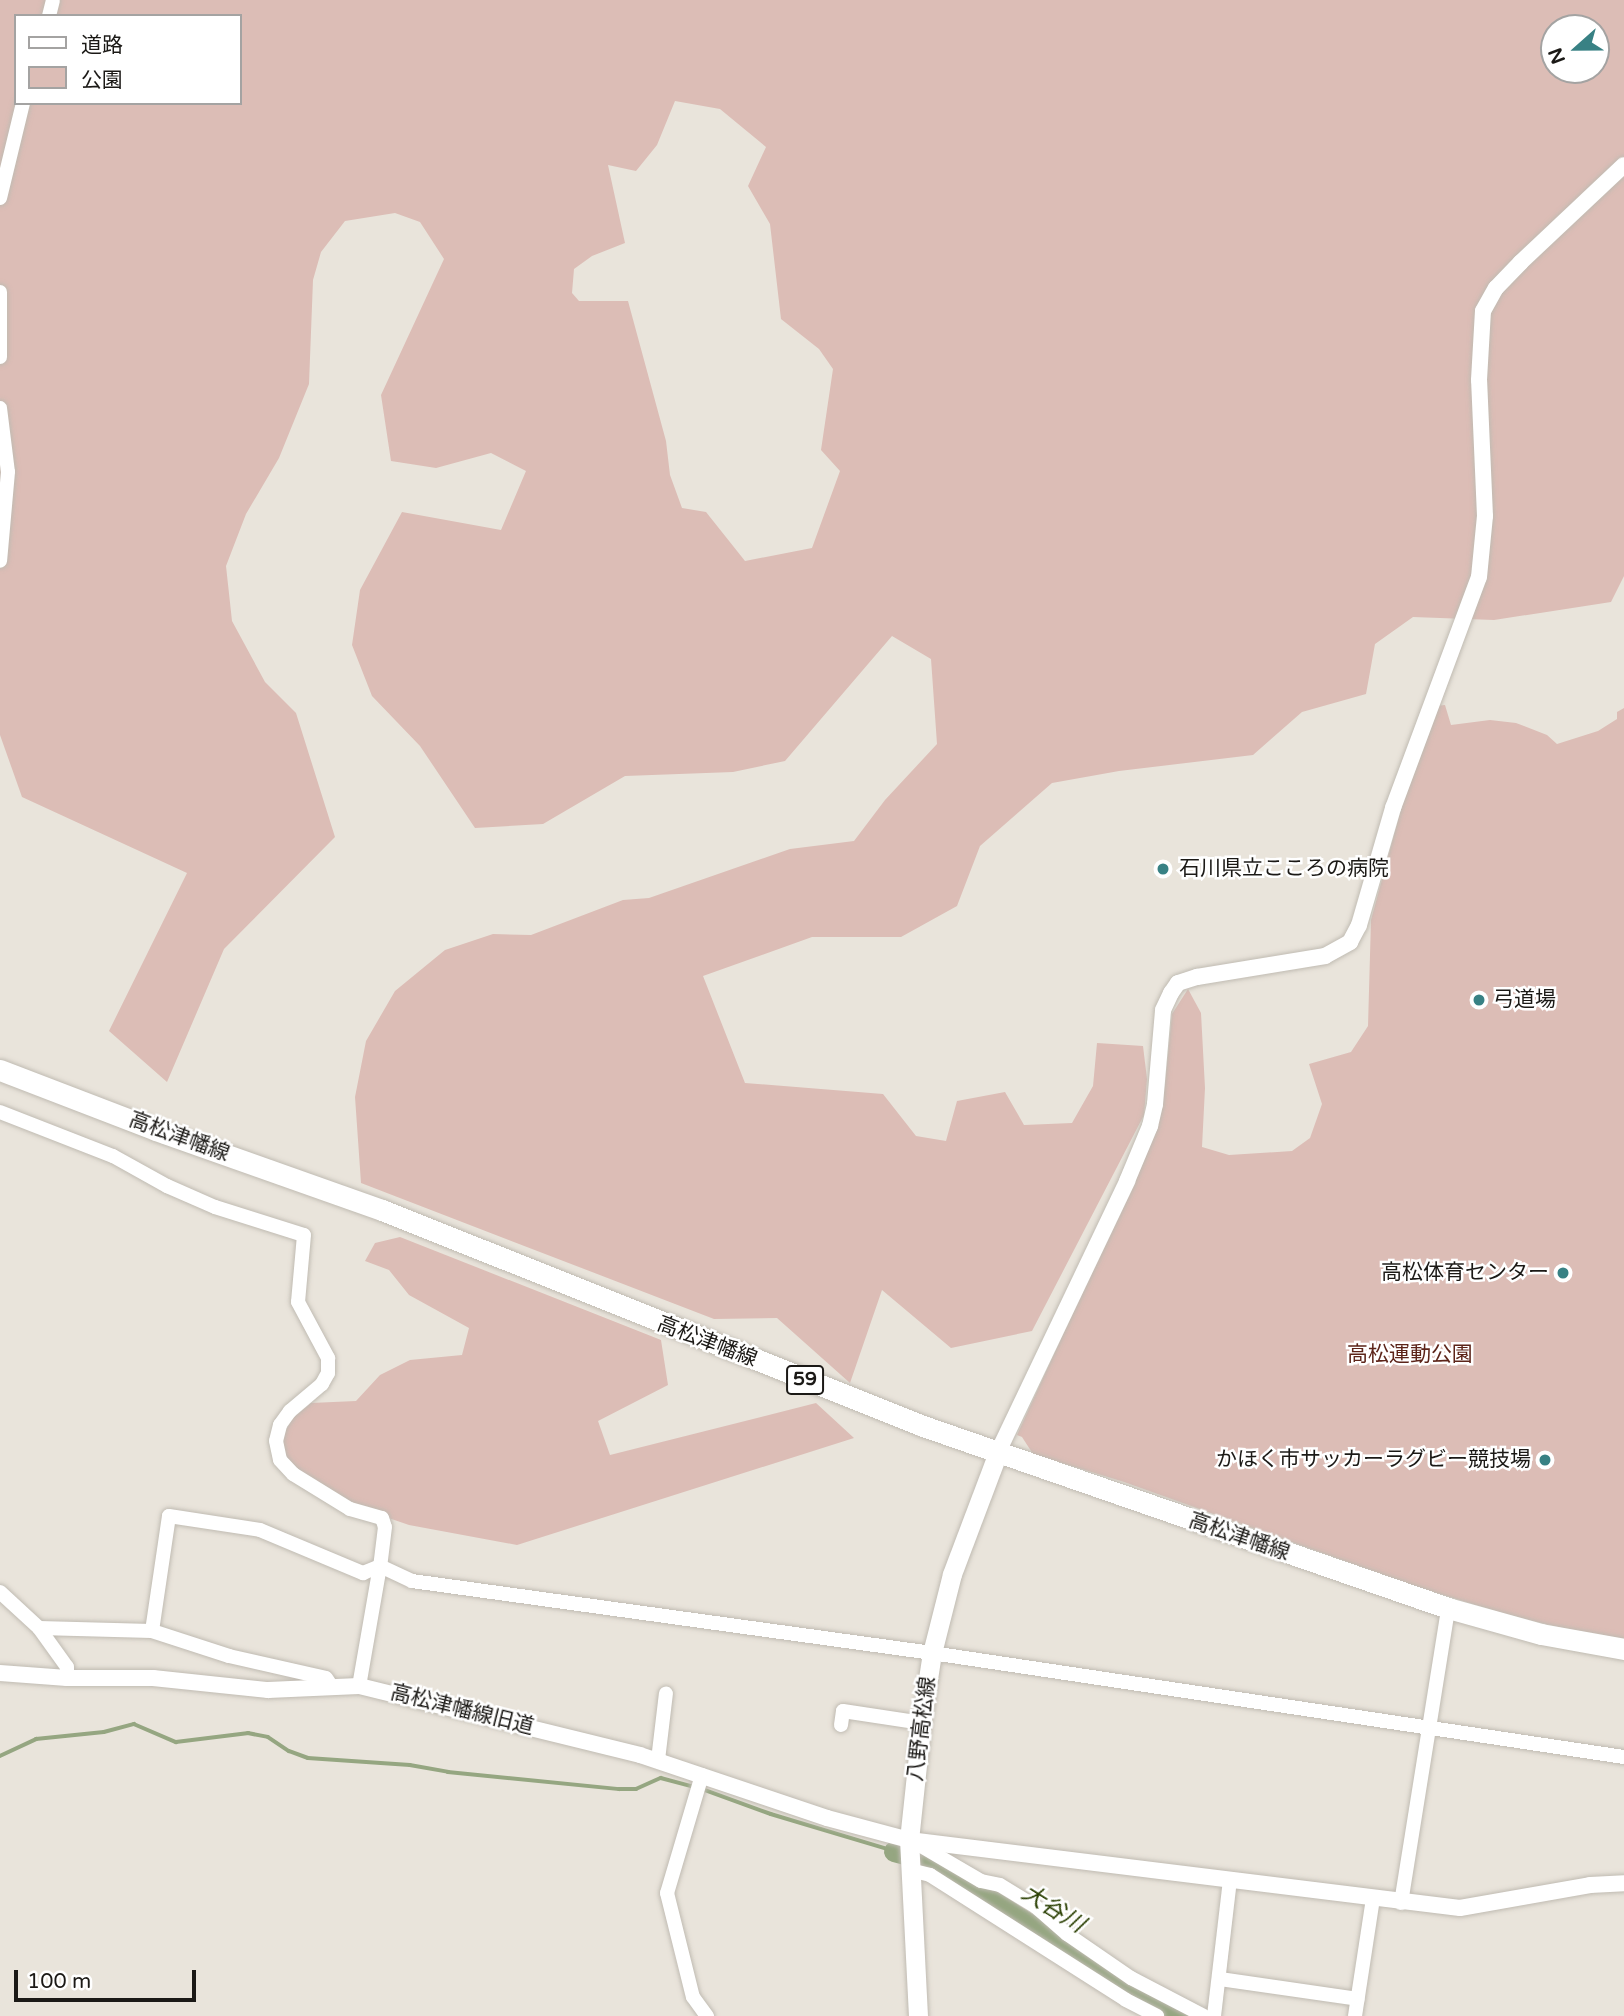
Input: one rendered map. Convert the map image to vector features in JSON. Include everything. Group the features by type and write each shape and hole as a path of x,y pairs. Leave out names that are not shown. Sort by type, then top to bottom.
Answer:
{"main road":[{"name":"高松津幡線","path":"0,1070 382,1210 923,1426 1448,1608 1541,1634 1624,1649"},
{"name":"八野高松線","path":"918,2016 909,1854 922,1723 932,1653 953,1574 998,1452"}],"street":[{"path":"0,198 23,105"},
{"path":"998,1452 1150,1126 1155,1104 1163,1010 1171,993 1178,983 1197,977 1325,956 1350,942 1359,925 1393,808 1479,577 1485,516 1479,380 1483,311 1496,288 1521,261 1624,165"},
{"path":"0,292 0,357"},
{"path":"0,408 8,472 0,561"},
{"path":"0,1112 113,1156 167,1186 215,1207 304,1235 298,1302 328,1358 328,1373 322,1384 290,1411 281,1424 276,1441 280,1460 293,1474 350,1509 382,1518 385,1527 380,1566 359,1686"},
{"path":"152,1631 169,1516 260,1530 363,1573 380,1566 412,1581 932,1653 1624,1757"},
{"path":"0,1592 39,1628 67,1667 67,1678"},
{"path":"1401,1903 1448,1608"},
{"path":"39,1628 152,1631 229,1656 326,1678 332,1687"},
{"name":"高松津幡線旧道","path":"0,1673 67,1678 153,1678 268,1690 359,1686 578,1737 658,1760 701,1777 827,1818 909,1854 1230,1880 1401,1903 1460,1908 1590,1885 1624,1882"},
{"path":"658,1760 666,1693"},
{"path":"841,1725 843,1711 922,1723"},
{"path":"701,1777 667,1893 693,1997 707,2016"},
{"path":"909,1854 930,1875 1126,2000 1157,2016"},
{"path":"909,1854 981,1881 1000,1885 1036,1907 1067,1934 1131,1978 1204,2016"},
{"path":"1214,2016 1230,1880"},
{"path":"1355,2016 1373,1899"},
{"path":"1220,1979 1358,1999"}],"green space":[{"path":"0,0 1624,0 1624,576 1611,602 1494,620 1413,617 1375,644 1366,694 1302,712 1253,755 1119,771 1052,783 980,846 957,906 901,937 812,937 703,976 745,1083 883,1094 916,1136 946,1141 957,1101 1005,1092 1024,1125 1072,1123 1093,1086 1097,1043 1143,1046 1147,1079 1144,1115 1032,1331 951,1348 882,1290 850,1383 777,1318 714,1319 361,1183 355,1097 366,1041 395,991 445,950 493,934 531,935 623,900 649,898 790,849 854,841 885,800 937,744 931,659 892,636 785,761 733,772 625,776 543,824 475,828 420,746 372,696 352,645 360,590 402,512 501,530 526,471 491,453 436,468 391,461 381,395 444,259 420,222 395,213 345,221 321,252 313,280 309,384 279,458 246,514 226,566 232,621 265,682 296,713 335,837 224,949 167,1082 109,1031 187,873 22,797 0,735","holes":["675,101 720,109 766,147 748,186 770,224 781,319 819,349 833,369 821,450 840,471 812,548 745,561 706,512 682,508 670,475 666,441 628,301 579,301 572,293 574,269 592,256 625,243 608,165 636,171 657,145"]},
{"name":"高松運動公園","path":"1445,705 1451,725 1490,720 1516,723 1547,735 1557,744 1598,731 1617,719 1617,712 1624,708 1624,1639 1587,1634 1505,1614 1418,1587 1124,1482 1033,1454 1022,1437 1017,1435 1142,1162 1165,1085 1172,1014 1188,989 1201,1013 1205,1088 1202,1147 1229,1155 1292,1151 1310,1138 1322,1104 1309,1064 1351,1052 1368,1026 1371,920 1407,787 1436,706"},
{"path":"400,1237 661,1340 668,1385 598,1421 610,1455 816,1403 854,1438 517,1545 409,1525 342,1502 300,1476 285,1457 282,1437 293,1418 311,1403 356,1401 380,1375 410,1360 462,1355 469,1328 409,1295 389,1270 365,1261 375,1243"}],"waterway":[{"path":"0,1756 36,1739 104,1732 134,1724 176,1742 248,1733 268,1737 289,1751 308,1758 410,1765 448,1772 619,1789 636,1789 661,1778 695,1787"},
{"path":"702,1789 771,1814 894,1851"},
{"name":"大谷川","path":"894,1851 928,1860 1150,2001 1182,2016"}],"place":[{"name":"石川県立こころの病院","path":"1163,869"},
{"name":"弓道場","path":"1479,1000"},
{"name":"高松体育センター","path":"1563,1273"},
{"name":"かほく市サッカーラグビー競技場","path":"1545,1460"}]}
